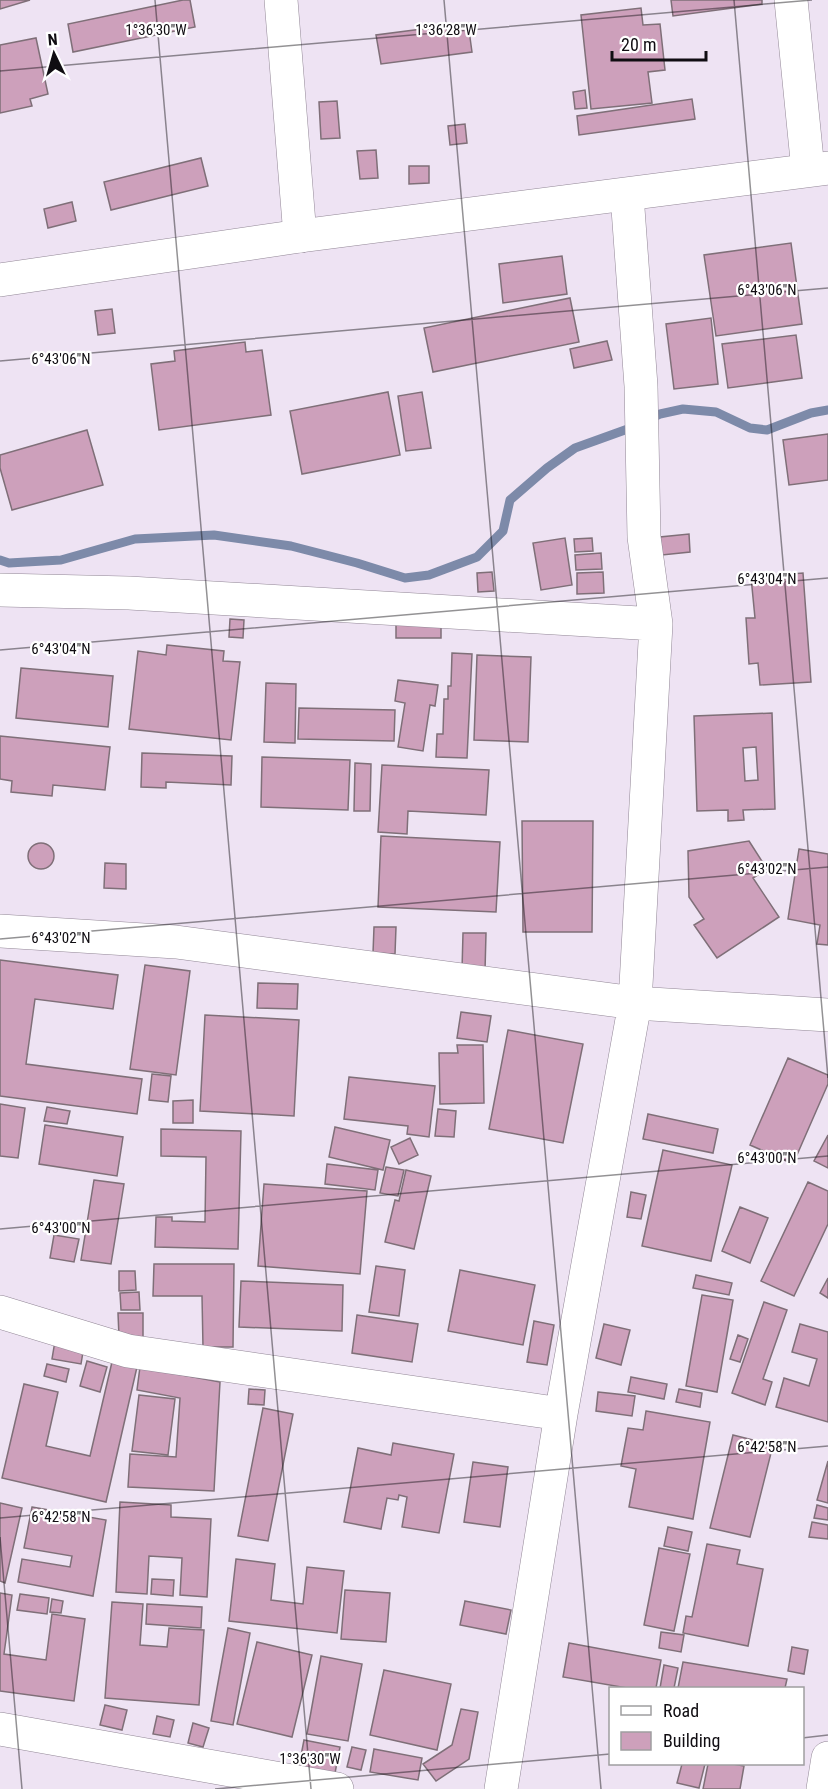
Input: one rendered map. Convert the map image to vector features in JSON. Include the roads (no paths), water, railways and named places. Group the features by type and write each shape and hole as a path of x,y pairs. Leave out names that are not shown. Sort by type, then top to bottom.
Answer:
{"street":[{"path":"280,0 300,236"},
{"path":"0,280 300,236 818,169 791,0"},
{"path":"501,1789 561,1414 634,1003 656,624 644,537 641,386 627,195"},
{"path":"0,590 129,593 656,624"},
{"path":"0,931 176,942 634,1003 828,1015"},
{"path":"0,1311 128,1351 561,1414"},
{"path":"0,1729 338,1789"},
{"path":"823,1789 828,1758"}],"waterway":[{"path":"648,420 660,414 683,409 716,412 750,428 767,430 811,413 828,410"},
{"path":"0,560 9,563 61,560 135,539 214,535 291,546 405,578 429,575 477,557 503,531 510,500 547,468 575,448 636,426"}]}
